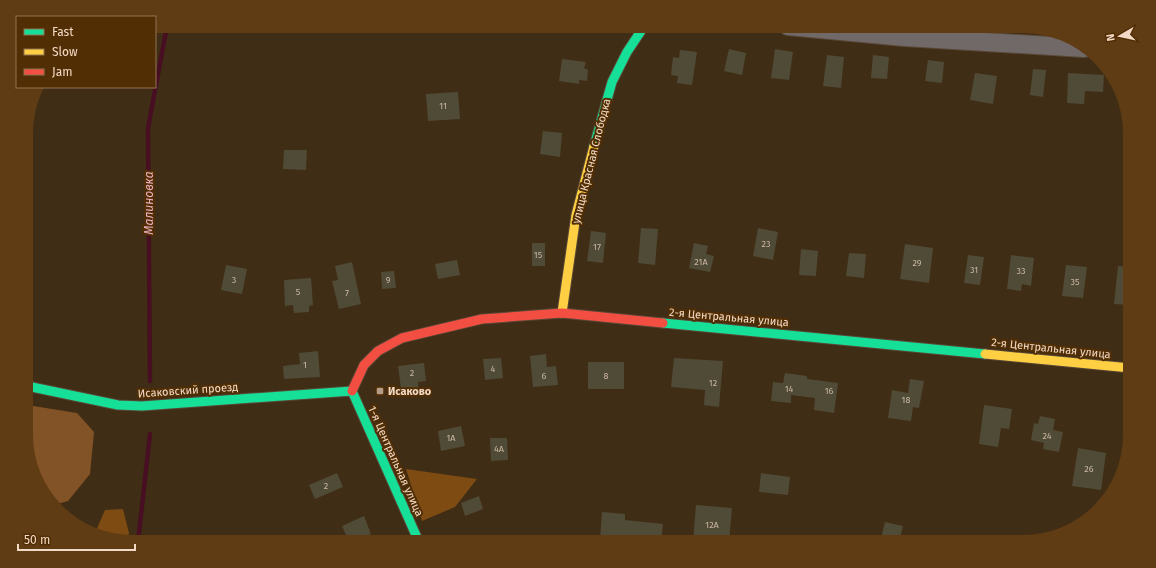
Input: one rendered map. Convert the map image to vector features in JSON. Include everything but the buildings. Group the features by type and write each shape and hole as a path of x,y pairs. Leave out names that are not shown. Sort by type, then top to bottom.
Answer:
{"street":[{"name":"улица Красная Слободка","path":"562,313 576,215 596,136 612,82 627,52 639,33"},
{"path":"862,33 1075,47"},
{"name":"2-я Центральная улица","path":"352,390 364,366 378,351 402,338 482,319 562,313 1123,367"},
{"name":"Исаковский проезд","path":"33,387 118,405 142,406 352,390"},
{"name":"1-я Центральная улица","path":"352,390 416,535"}],"shaded area":[{"path":"33,406 77,413 94,432 90,474 68,501 60,503 54,496 46,485 36,461 33,435"},
{"path":"406,469 477,479 455,507 422,521"},
{"path":"123,509 128,535 107,532 97,528 105,510"}],"waterway":[{"name":"Малиновка","path":"156,85 166,33"},
{"name":"Малиновка","path":"150,381 148,128 155,88"},
{"name":"Малиновка","path":"139,535 150,434"}],"traffic: fast":[{"path":"594,146 612,82 627,52 640,33"},
{"path":"663,323 985,354"},
{"path":"33,387 118,405 142,406 352,391"},
{"path":"352,391 416,535"}],"traffic: slow":[{"path":"562,313 576,215 594,146"},
{"path":"985,354 1123,367"}],"traffic: jam":[{"path":"352,391 364,365 378,351 402,338 482,319 562,313 663,323"}],"place":[{"name":"Исаково","path":"380,391"}]}
